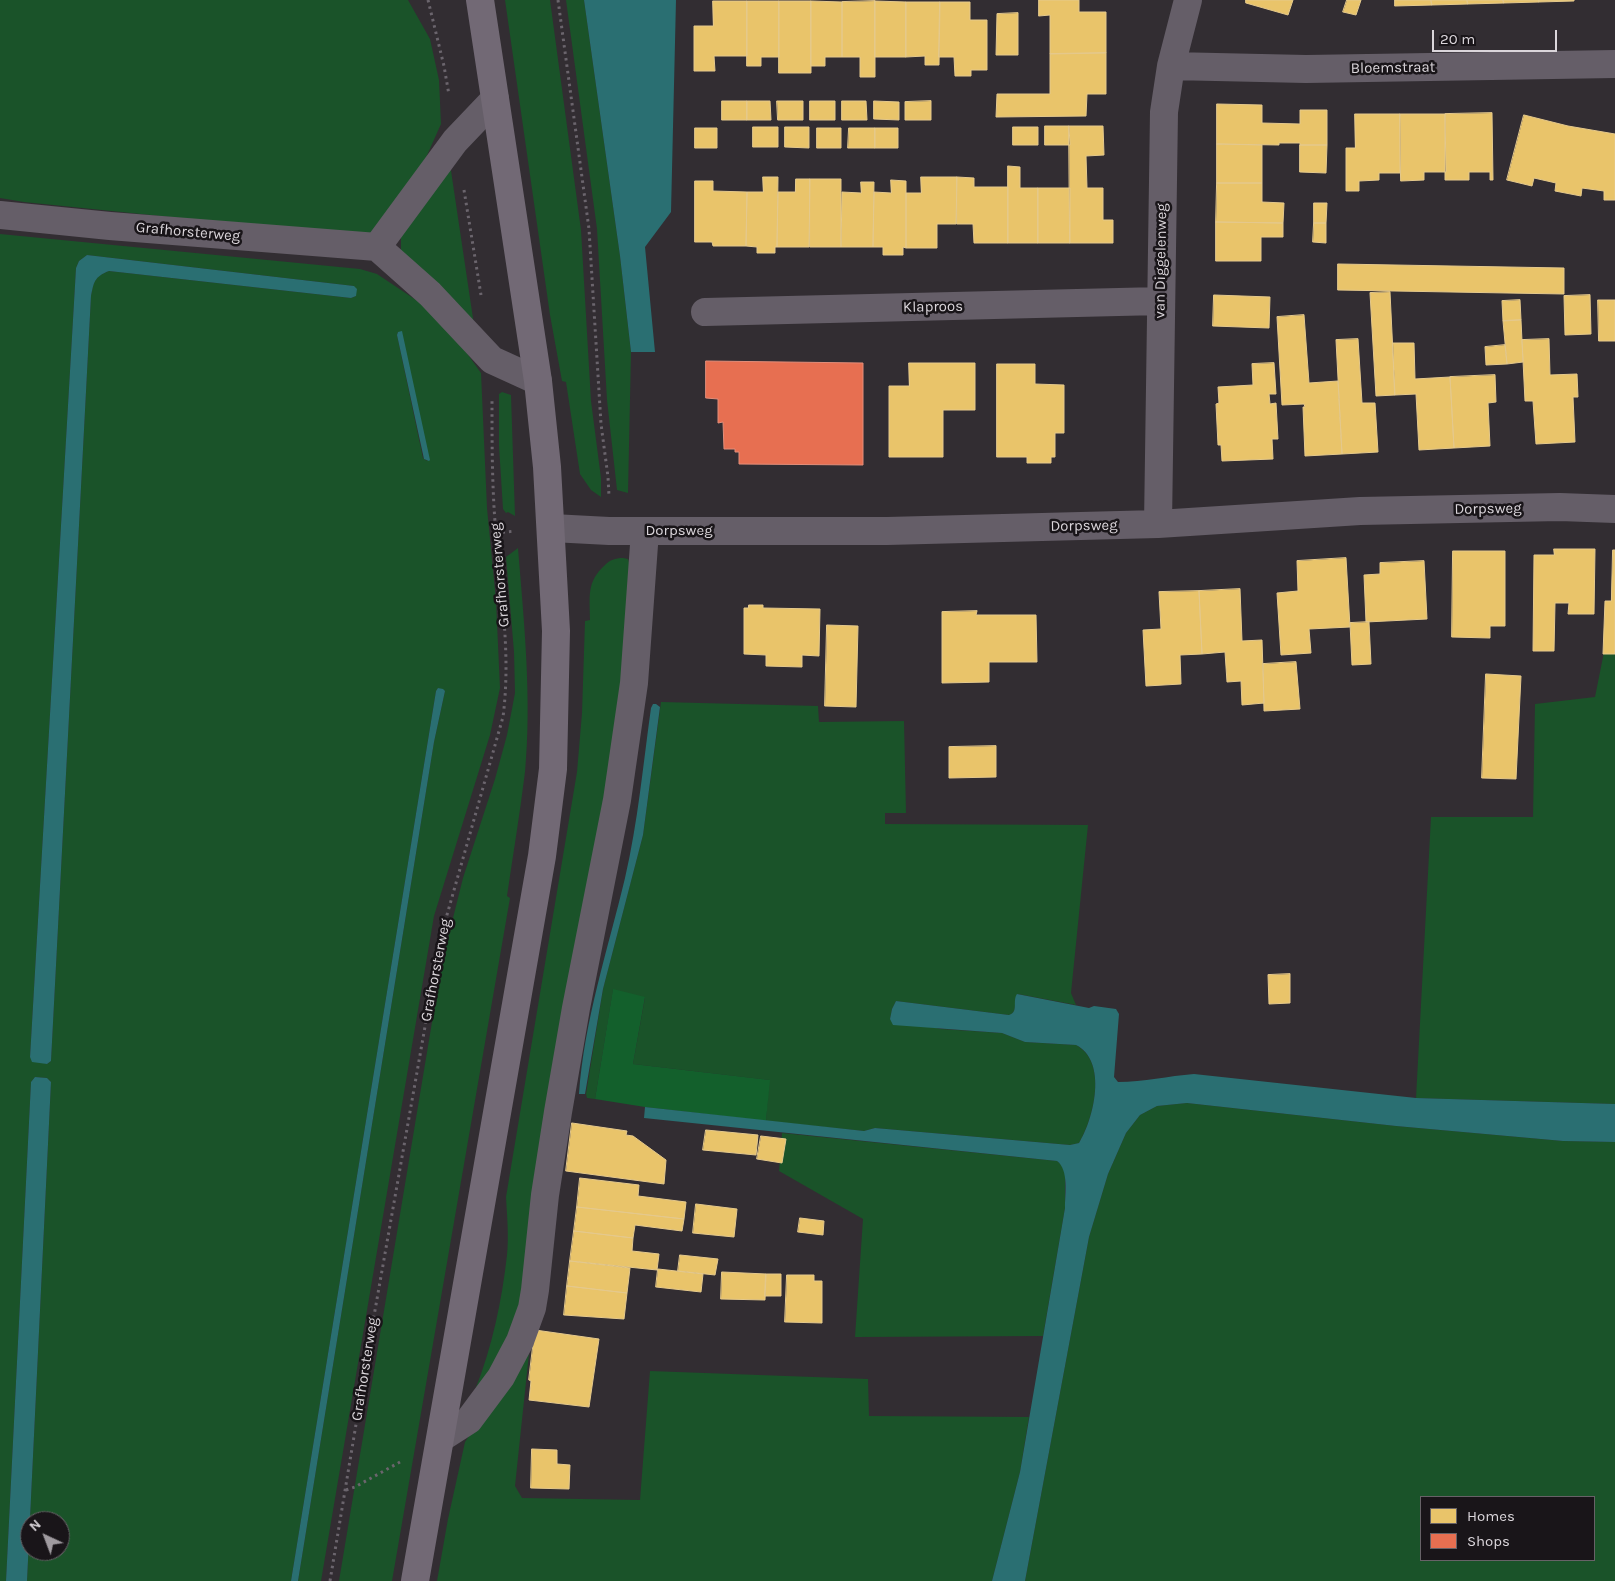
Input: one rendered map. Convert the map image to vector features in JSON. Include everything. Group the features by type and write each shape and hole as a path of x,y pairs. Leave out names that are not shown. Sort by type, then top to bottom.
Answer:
{"main road":[{"path":"415,1581 540,866 553,769 556,631 548,467 538,381 480,0"}],"street":[{"name":"van Diggelenweg","path":"1158,524 1164,112 1172,66 1188,0"},
{"name":"Bloemstraat","path":"1172,66 1306,69 1615,64"},
{"path":"494,99 455,141 377,247 430,294 492,360 538,381"},
{"name":"Grafhorsterweg","path":"0,215 110,226 377,247"},
{"name":"Klaproos","path":"706,312 1160,302"},
{"name":"Dorpsweg","path":"552,528 609,531 887,531 1158,524 1360,511 1615,509"},
{"path":"441,1438 469,1420 501,1377 520,1341 532,1308 545,1195 558,1112 576,1008 617,800 634,683 645,531"}],"path":[{"path":"428,0 444,66 482,303"},
{"path":"558,0 589,229 601,424 608,477 609,531"},
{"name":"Grafhorsterweg","path":"330,1581 441,936 503,717 507,659 492,462 492,360"},
{"path":"345,1490 355,1487 441,1438"}],"green space":[{"path":"0,0 408,0 430,39 439,80 441,124 424,162 382,226 365,237 0,198"},
{"path":"505,0 550,0 581,230 591,401 601,478 601,497 591,490 580,474 566,382 562,381 550,315"},
{"path":"566,0 584,0 620,256 631,352 628,493 617,490 607,400 597,229"},
{"path":"450,164 474,325 401,256 401,235"},
{"path":"0,234 360,269 377,274 428,308 454,335 481,373 487,508 496,601 500,688 490,735 434,916 321,1581 298,1581 434,742 445,691 438,688 291,1581 27,1581 28,1561 70,1561 70,1511 30,1511 51,1082 47,1078 35,1077 31,1082 6,1581 0,1581","holes":["87,255 354,286 356,296 351,298 109,271 100,275 94,283 91,296 51,1061 47,1064 30,1057 76,268 79,261","398,332 427,461 423,458 397,335"]},
{"path":"502,392 511,395 515,516 508,512 506,513 503,509 499,446 499,394"},
{"path":"518,548 523,604 528,716 525,772 507,896 510,898 392,1581 339,1581 442,962 463,878 507,735 515,693 514,652 506,557"},
{"path":"618,558 628,559 630,566 616,755 523,1302 505,1353 475,1390 491,1341 505,1272 508,1241 506,1197 577,772 582,713 585,621 590,620 590,590 599,571 605,565"},
{"path":"1604,652 1615,652 1615,1104 1416,1098 1431,817 1533,817 1535,704 1595,697"},
{"path":"661,702 818,706 819,722 904,721 906,813 885,813 885,824 1088,825 1071,993 1076,1005 1018,994 1015,1000 1015,1009 1009,1015 896,1001 890,1019 941,1029 1002,1033 1025,1042 1076,1045 1086,1053 1092,1064 1095,1077 1093,1105 1079,1143 1070,1145 875,1128 864,1131 766,1121 769,1080 633,1064 645,998 613,990 595,1099 587,1098 586,1094 603,989 643,835"},
{"path":"613,989 645,997 633,1064 770,1080 766,1121 645,1107 595,1099"},
{"path":"1187,1103 1396,1126 1563,1141 1615,1142 1615,1581 1025,1581 1089,1237 1108,1174 1126,1133 1140,1115 1157,1106"},
{"path":"782,1133 1057,1161 1062,1165 1065,1173 1065,1208 1043,1336 855,1337 863,1219 779,1171"},
{"path":"530,1344 515,1486 522,1498 640,1500 650,1371 868,1379 869,1416 1029,1417 1020,1472 992,1581 437,1581 465,1442"}],"water":[{"path":"584,0 676,0 671,212 645,247 655,352 631,352 620,256"},
{"path":"87,255 354,286 357,289 356,296 351,298 109,271 100,275 94,284 91,296 51,1061 47,1064 32,1062 30,1057 76,268 79,261"},
{"path":"402,331 429,461 424,459 397,335 398,332"},
{"path":"438,688 445,691 434,742 298,1581 291,1581 436,691"},
{"path":"653,704 660,707 643,835 603,989 585,1094 579,1094 591,1012 630,857"},
{"path":"1017,994 1089,1008 1094,1006 1116,1009 1119,1014 1114,1077 1118,1082 1194,1074 1416,1098 1615,1104 1615,1142 1563,1141 1396,1126 1187,1103 1157,1106 1140,1115 1126,1133 1108,1174 1089,1237 1025,1581 992,1581 1020,1472 1065,1208 1066,1183 1061,1165 1057,1161 644,1118 645,1107 864,1131 875,1128 1070,1145 1079,1143 1093,1106 1095,1077 1092,1064 1086,1053 1076,1045 1025,1042 1002,1033 893,1025 890,1019 896,1001 1009,1015 1015,1009"},
{"path":"35,1077 47,1078 51,1082 30,1511 20,1511 20,1561 28,1561 27,1581 6,1581 31,1082"}],"building: Homes":[{"path":"1039,0 1079,0 1079,12 1106,12 1106,53 1050,54 1050,15 1039,16"},
{"path":"1246,0 1293,0 1288,15 1246,3"},
{"path":"1347,0 1361,0 1356,15 1343,12"},
{"path":"1395,0 1431,0 1432,5 1395,6"},
{"path":"1431,0 1467,0 1468,4 1432,5"},
{"path":"1467,0 1503,0 1504,3 1468,4"},
{"path":"1503,0 1539,0 1539,2 1504,3"},
{"path":"1539,0 1574,0 1574,1 1539,2"},
{"path":"713,1 747,1 747,56 714,56 715,71 694,71 694,26 713,26"},
{"path":"747,1 779,1 779,57 761,57 761,66 747,66"},
{"path":"779,1 811,1 811,73 779,73"},
{"path":"811,1 842,2 842,57 825,57 825,66 811,66"},
{"path":"875,1 875,77 860,77 860,57 842,57 842,2"},
{"path":"875,1 906,2 906,57 875,57"},
{"path":"906,2 940,2 939,65 925,65 925,56 906,57"},
{"path":"940,2 970,2 970,20 987,20 987,70 971,70 971,76 955,76 954,57 939,57"},
{"path":"1018,13 1018,55 996,55 997,14"},
{"path":"1106,53 1106,94 1087,94 1086,116 996,117 997,94 1050,94 1050,54"},
{"path":"722,101 747,101 747,120 722,120"},
{"path":"747,101 770,101 771,120 747,120"},
{"path":"777,101 803,101 803,120 778,120"},
{"path":"810,101 835,101 835,120 810,120"},
{"path":"842,101 866,101 867,120 842,120"},
{"path":"874,101 899,102 899,120 874,119"},
{"path":"931,101 931,120 905,120 905,102"},
{"path":"1217,104 1262,105 1262,123 1300,124 1300,110 1327,110 1327,145 1300,145 1300,143 1279,143 1279,145 1217,144"},
{"path":"1492,113 1493,180 1490,180 1490,172 1469,172 1469,180 1445,180 1445,114"},
{"path":"1355,114 1400,114 1400,173 1379,173 1379,180 1359,181 1359,191 1346,191 1346,148 1355,148"},
{"path":"1400,114 1445,114 1446,172 1424,172 1424,180 1401,181"},
{"path":"1524,115 1568,126 1615,134 1615,200 1604,200 1604,191 1582,188 1581,196 1555,191 1556,183 1534,178 1532,186 1507,180"},
{"path":"1045,126 1069,126 1070,145 1045,145"},
{"path":"1069,126 1103,126 1104,155 1086,156 1087,188 1103,188 1103,220 1113,220 1113,243 1070,243"},
{"path":"753,127 778,127 778,147 753,147"},
{"path":"785,127 809,127 809,148 785,147"},
{"path":"1013,127 1038,127 1038,145 1013,145"},
{"path":"695,128 717,128 717,148 695,148"},
{"path":"817,128 841,128 841,148 817,148"},
{"path":"849,128 875,128 875,148 848,148"},
{"path":"875,128 898,128 898,148 875,148"},
{"path":"1217,144 1262,145 1262,183 1217,183"},
{"path":"1300,145 1327,145 1326,173 1300,172"},
{"path":"1008,166 1020,167 1020,188 1038,188 1038,243 1008,243"},
{"path":"763,177 778,177 777,247 775,247 775,253 757,253 757,247 746,246 747,192 763,192"},
{"path":"921,177 957,177 956,224 937,224 937,248 906,248 906,193 921,193"},
{"path":"957,177 974,178 974,187 1008,187 1008,243 974,243 973,224 957,224"},
{"path":"796,179 810,179 809,247 777,247 778,192 795,192"},
{"path":"810,179 841,179 841,247 810,247"},
{"path":"891,180 906,181 906,248 903,247 903,255 883,255 883,247 873,247 874,192 891,193"},
{"path":"695,181 713,181 713,191 747,192 746,246 713,246 712,242 695,242"},
{"path":"861,182 874,182 873,247 841,247 842,192 861,193"},
{"path":"1217,183 1262,183 1262,202 1284,203 1283,223 1216,222"},
{"path":"1038,188 1070,188 1070,243 1038,243"},
{"path":"1314,203 1327,203 1326,223 1314,223"},
{"path":"1216,222 1283,223 1283,237 1261,237 1261,261 1216,261"},
{"path":"1314,223 1326,223 1326,243 1313,242"},
{"path":"1338,264 1564,268 1564,294 1338,290"},
{"path":"1390,292 1395,395 1376,396 1370,293"},
{"path":"1214,295 1270,297 1269,328 1213,326"},
{"path":"1590,295 1591,334 1565,335 1564,296"},
{"path":"1520,300 1521,320 1503,321 1502,301"},
{"path":"1598,300 1615,300 1615,341 1599,341"},
{"path":"1304,315 1309,383 1338,381 1342,454 1305,456 1304,404 1282,405 1277,317"},
{"path":"1521,320 1523,362 1507,364 1503,321"},
{"path":"1358,339 1362,403 1375,403 1378,452 1342,454 1336,340"},
{"path":"1549,339 1550,375 1577,374 1578,397 1573,397 1575,442 1536,444 1533,401 1525,401 1522,340"},
{"path":"1393,343 1414,343 1415,379 1450,377 1454,448 1419,450 1416,394 1395,395"},
{"path":"1505,345 1507,364 1486,365 1485,347"},
{"path":"909,363 975,363 975,410 943,410 943,457 889,457 889,386 909,386"},
{"path":"1274,363 1276,394 1269,394 1270,404 1276,403 1278,439 1272,439 1273,459 1222,461 1221,445 1218,445 1216,404 1219,403 1218,387 1253,385 1252,364"},
{"path":"997,364 1035,364 1035,384 1064,385 1064,433 1055,433 1055,457 1051,457 1051,463 1027,463 1027,457 997,457"},
{"path":"1495,375 1496,402 1488,403 1490,446 1454,448 1450,377"},
{"path":"1554,549 1595,549 1594,614 1568,614 1569,603 1555,603 1554,651 1533,651 1534,555 1554,555"},
{"path":"1613,550 1615,550 1615,654 1603,654 1605,601 1611,601"},
{"path":"1453,551 1505,551 1505,626 1490,626 1490,638 1452,637"},
{"path":"1346,558 1350,627 1309,629 1311,653 1281,655 1277,593 1298,591 1297,561"},
{"path":"1424,561 1427,619 1366,622 1364,575 1380,574 1380,563"},
{"path":"1240,589 1242,641 1262,640 1264,703 1242,705 1241,681 1227,682 1225,652 1202,654 1199,591"},
{"path":"1199,591 1202,654 1180,655 1181,684 1146,686 1143,630 1161,629 1159,592"},
{"path":"749,605 763,605 763,608 820,609 819,656 802,655 802,667 766,666 766,655 744,654 744,608 748,608"},
{"path":"977,611 976,615 1036,615 1037,662 989,662 989,682 942,683 942,612"},
{"path":"1369,622 1371,664 1352,665 1350,623"},
{"path":"827,625 858,626 856,707 825,706"},
{"path":"1296,662 1300,709 1264,711 1263,664"},
{"path":"1486,674 1521,676 1516,779 1482,778"},
{"path":"996,746 996,777 949,778 949,747"},
{"path":"1290,974 1290,1003 1269,1004 1268,975"},
{"path":"572,1123 627,1131 626,1135 633,1136 666,1160 664,1184 566,1171"},
{"path":"706,1130 758,1135 756,1155 703,1150"},
{"path":"761,1136 786,1139 782,1163 757,1159"},
{"path":"580,1178 639,1185 638,1196 686,1202 684,1219 577,1207"},
{"path":"696,1204 737,1209 734,1237 693,1233"},
{"path":"577,1207 684,1219 682,1231 635,1225 633,1238 574,1231"},
{"path":"800,1218 824,1221 823,1235 798,1232"},
{"path":"574,1231 633,1238 632,1251 659,1254 657,1270 570,1261"},
{"path":"680,1255 718,1259 715,1275 678,1271"},
{"path":"570,1261 630,1268 627,1293 567,1286"},
{"path":"658,1269 703,1274 701,1292 656,1287"},
{"path":"722,1272 766,1274 765,1300 721,1299"},
{"path":"766,1274 781,1274 781,1296 765,1296"},
{"path":"787,1275 814,1275 814,1281 822,1281 822,1323 785,1322"},
{"path":"567,1286 627,1293 624,1319 564,1315"},
{"path":"535,1330 599,1339 589,1407 529,1400 531,1381 529,1380"},
{"path":"532,1449 557,1450 557,1464 570,1465 569,1489 531,1488"}],"building: Shops":[{"path":"706,361 863,363 863,465 739,464 739,452 735,452 735,449 724,449 723,422 718,423 718,399 706,398"}]}
